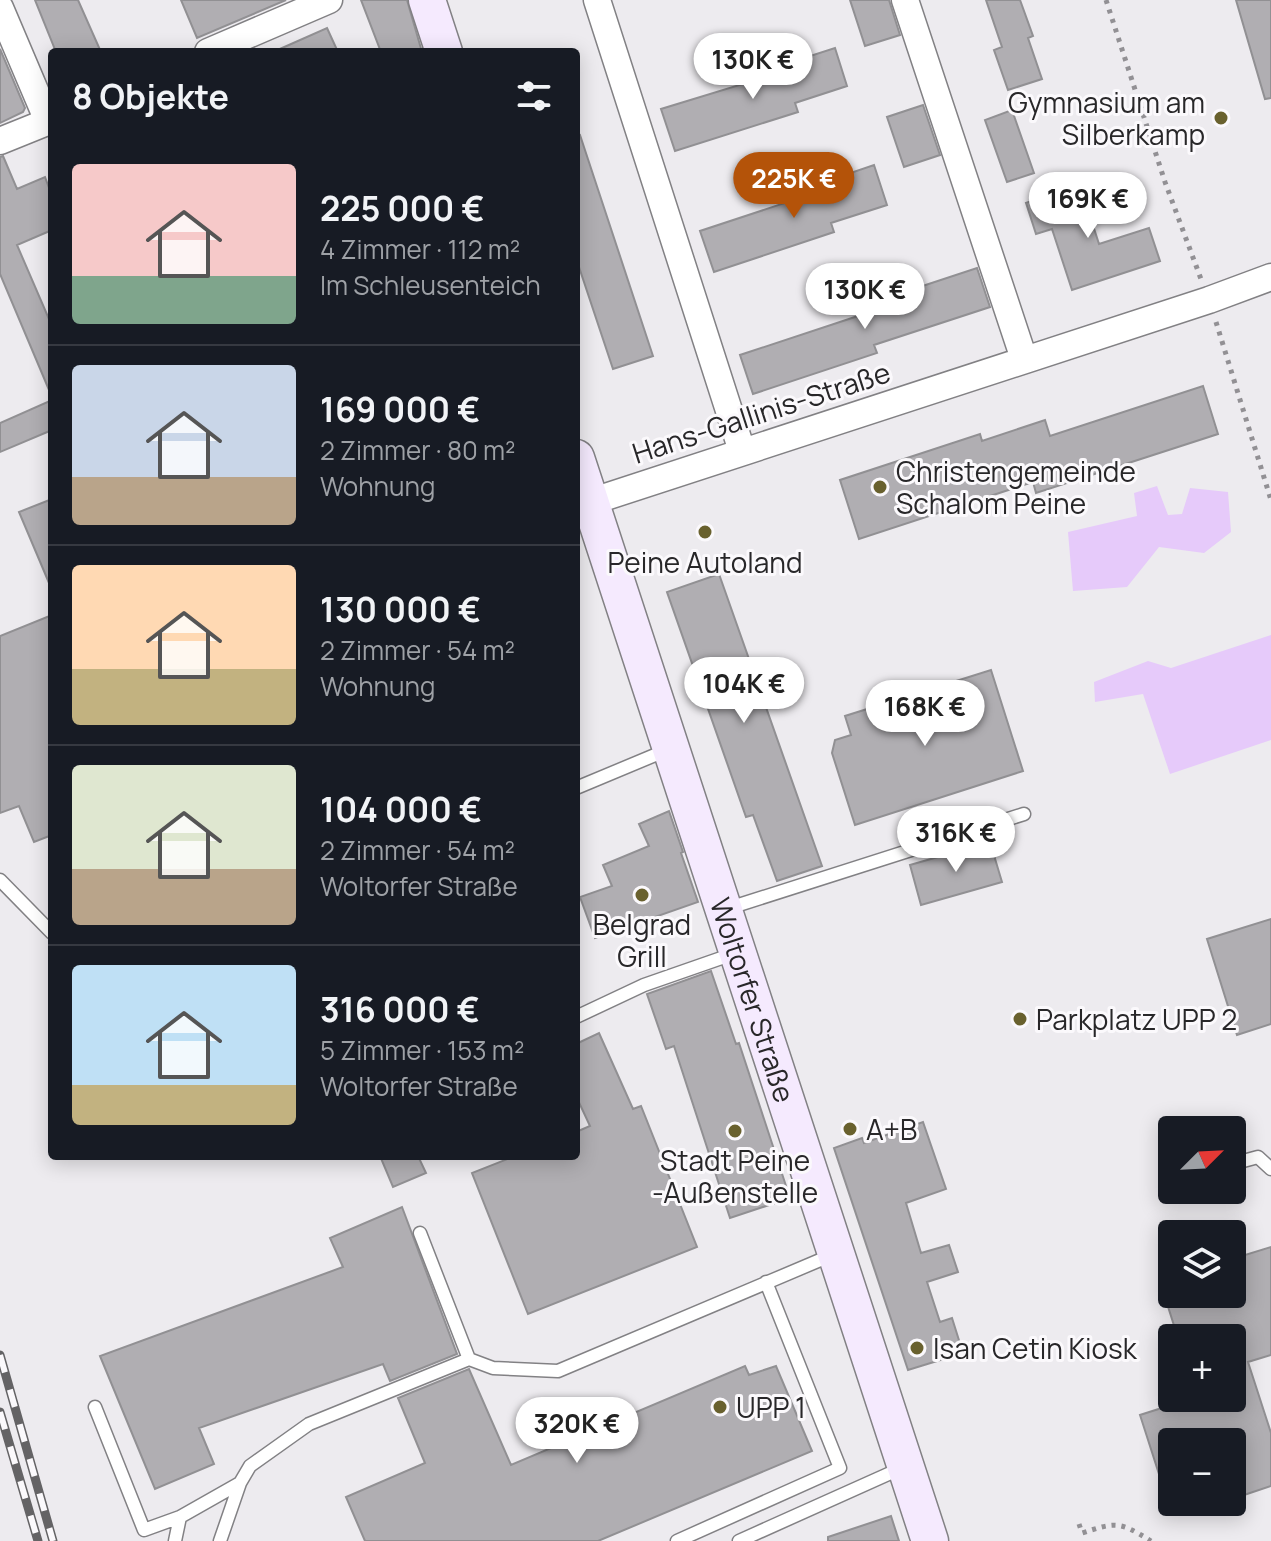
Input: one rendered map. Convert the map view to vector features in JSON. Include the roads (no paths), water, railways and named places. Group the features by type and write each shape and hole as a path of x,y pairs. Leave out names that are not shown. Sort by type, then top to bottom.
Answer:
{"street":[{"path":"217,48 329,0"},
{"path":"427,0 443,48"},
{"path":"597,0 742,451"},
{"path":"905,0 1024,359"},
{"path":"0,8 48,116"},
{"path":"0,141 48,121"},
{"name":"Hans-Gallinis-Straße","path":"583,505 1271,277"},
{"name":"Woltorfer Straße","path":"580,485 583,505 670,749 930,1541"}],"lane":[{"path":"580,786 670,749"},
{"path":"723,910 1024,814"},
{"path":"0,880 48,929"},
{"path":"580,1015 644,985 736,953"},
{"path":"1246,1160 1258,1157 1271,1169"},
{"path":"420,1233 469,1359"},
{"path":"220,1541 240,1483 250,1466 309,1424 469,1359 493,1368 558,1371 835,1254"},
{"path":"677,1541 840,1468 766,1282"},
{"path":"95,1407 144,1530 180,1517 240,1483"},
{"path":"739,1541 905,1467"},
{"path":"175,1541 180,1517"}],"railway":[{"path":"0,1355 53,1541"},
{"path":"0,1412 38,1541"}],"place":[{"name":"Gymnasium am Silberkamp","path":"1221,118"},
{"name":"Christengemeinde Schalom Peine","path":"880,487"},
{"name":"Peine Autoland","path":"705,532"},
{"name":"Belgrad Grill","path":"642,895"},
{"name":"Parkplatz UPP 2","path":"1020,1019"},
{"name":"A+B","path":"850,1129"},
{"name":"Stadt Peine -Außenstelle","path":"735,1131"},
{"name":"Isan Cetin Kiosk","path":"917,1348"},
{"name":"UPP 1","path":"720,1407"}]}
